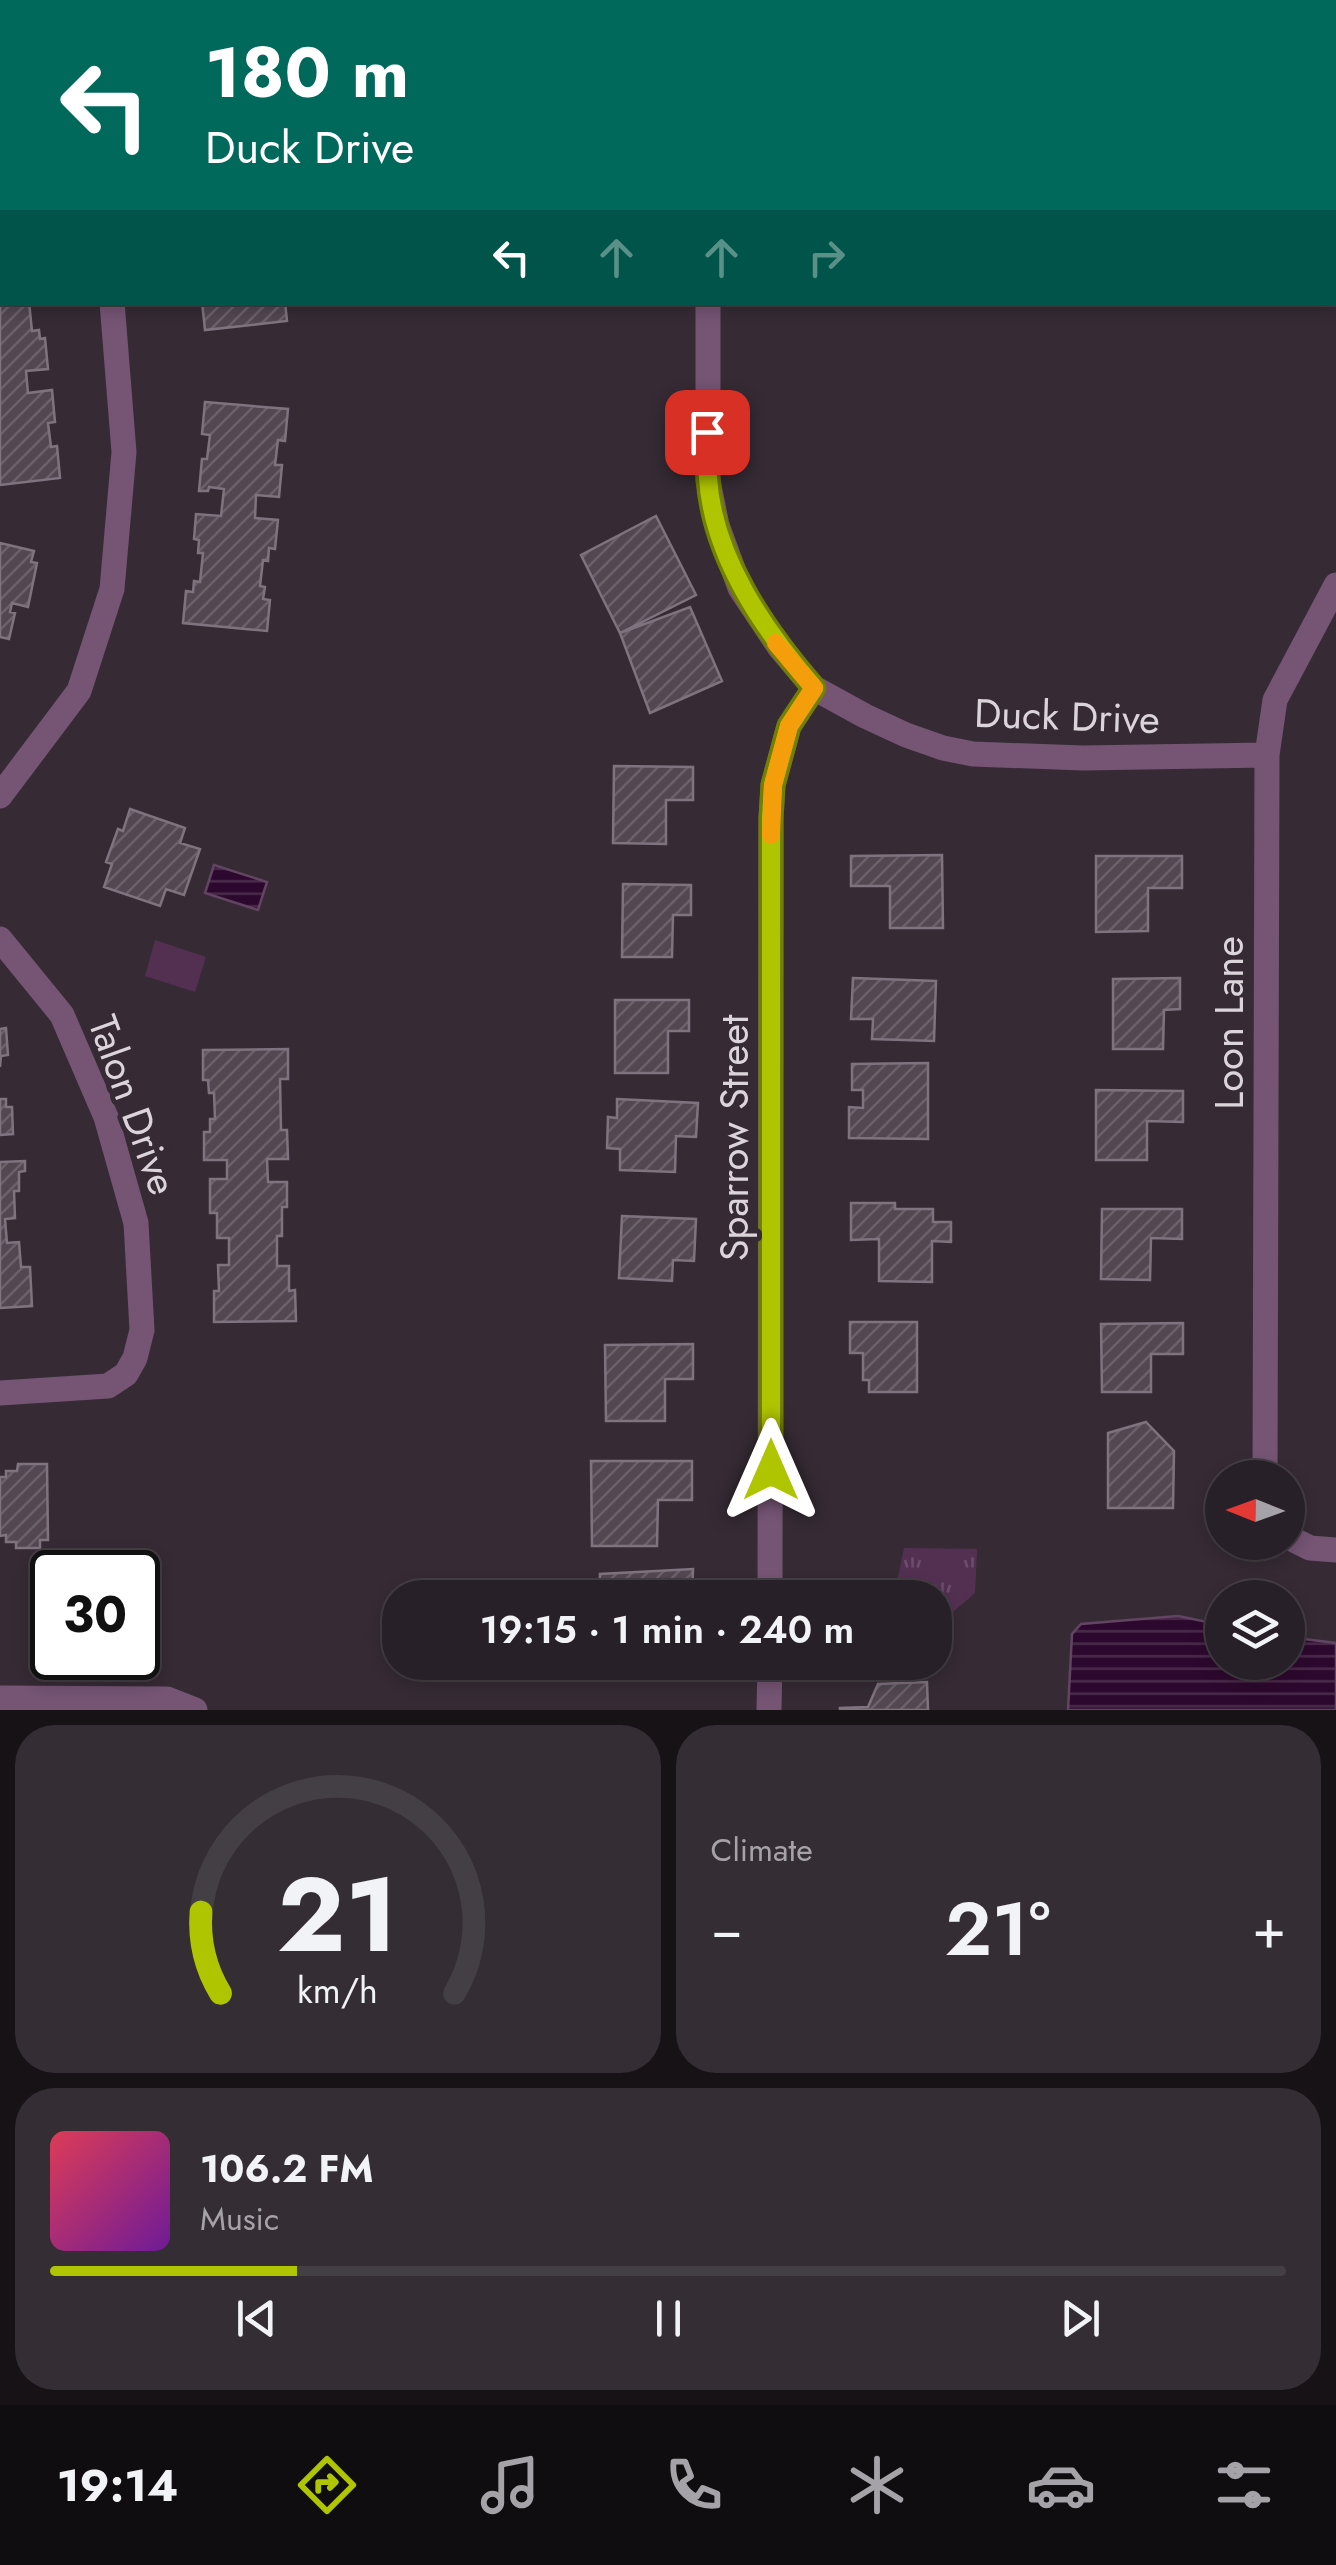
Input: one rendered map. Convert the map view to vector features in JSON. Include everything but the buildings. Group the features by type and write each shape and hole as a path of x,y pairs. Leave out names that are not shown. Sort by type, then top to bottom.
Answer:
{"street":[{"path":"0,796 79,691 112,589 124,452 112,305"},
{"name":"Duck Drive","path":"708,305 708,481 717,525 740,588 780,648 814,688 906,735 973,754 1083,758 1267,755"},
{"name":"Loon Lane","path":"1265,1460 1267,755 1275,700 1336,584"},
{"name":"Sparrow Street","path":"770,1580 771,818 773,785 789,726 814,688"},
{"name":"Talon Drive","path":"0,940 62,1015 106,1117 136,1223 142,1330 126,1374 108,1386 0,1393"},
{"path":"1305,1546 1336,1550"},
{"path":"769,1710 770,1680"},
{"path":"0,1698 167,1700 195,1710"}],"green space":[{"path":"155,940 206,957 195,992 145,976"},
{"path":"904,1548 977,1549 975,1593 952,1613 952,1580 897,1580"}],"shaded area":[{"path":"214,865 267,882 258,910 205,893"},
{"path":"1178,1616 1205,1622 1205,1680 1305,1680 1305,1639 1336,1643 1336,1710 1068,1710 1072,1634 1081,1624"}],"slow traffic":[{"path":"771,835 773,785 789,726 814,688 776,643"}],"route":[{"path":"707,432 712,503 740,588 780,648 814,688 789,726 773,785 771,818 771,1470"}]}
